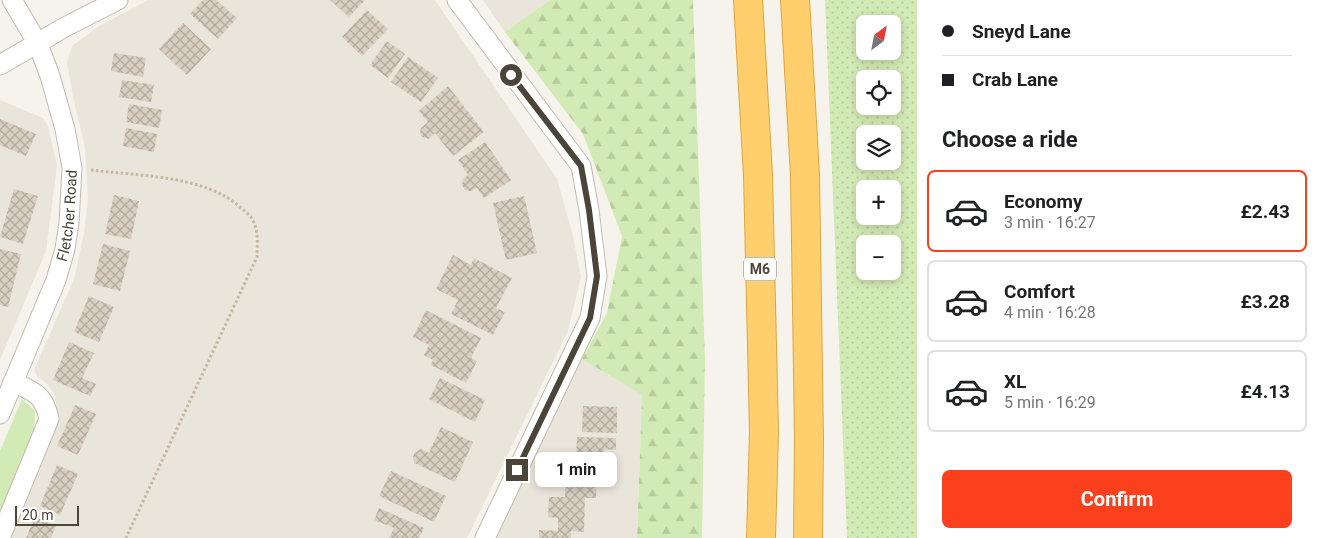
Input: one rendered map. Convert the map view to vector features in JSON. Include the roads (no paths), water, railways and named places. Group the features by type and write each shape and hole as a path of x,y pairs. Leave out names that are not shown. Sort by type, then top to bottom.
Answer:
{"highway":[{"name":"M6","path":"748,0 759,204 764,432 761,538"},
{"path":"795,0 805,185 809,438 808,538"}],"street":[{"name":"Fletcher Road","path":"2,405 56,280 69,222 72,168 65,129 50,76 38,44 12,0"},
{"path":"0,65 118,0"},
{"path":"456,0 581,166 589,210 597,276 590,318 485,538"},
{"path":"0,538 49,419 46,404 36,393 13,382"}]}
